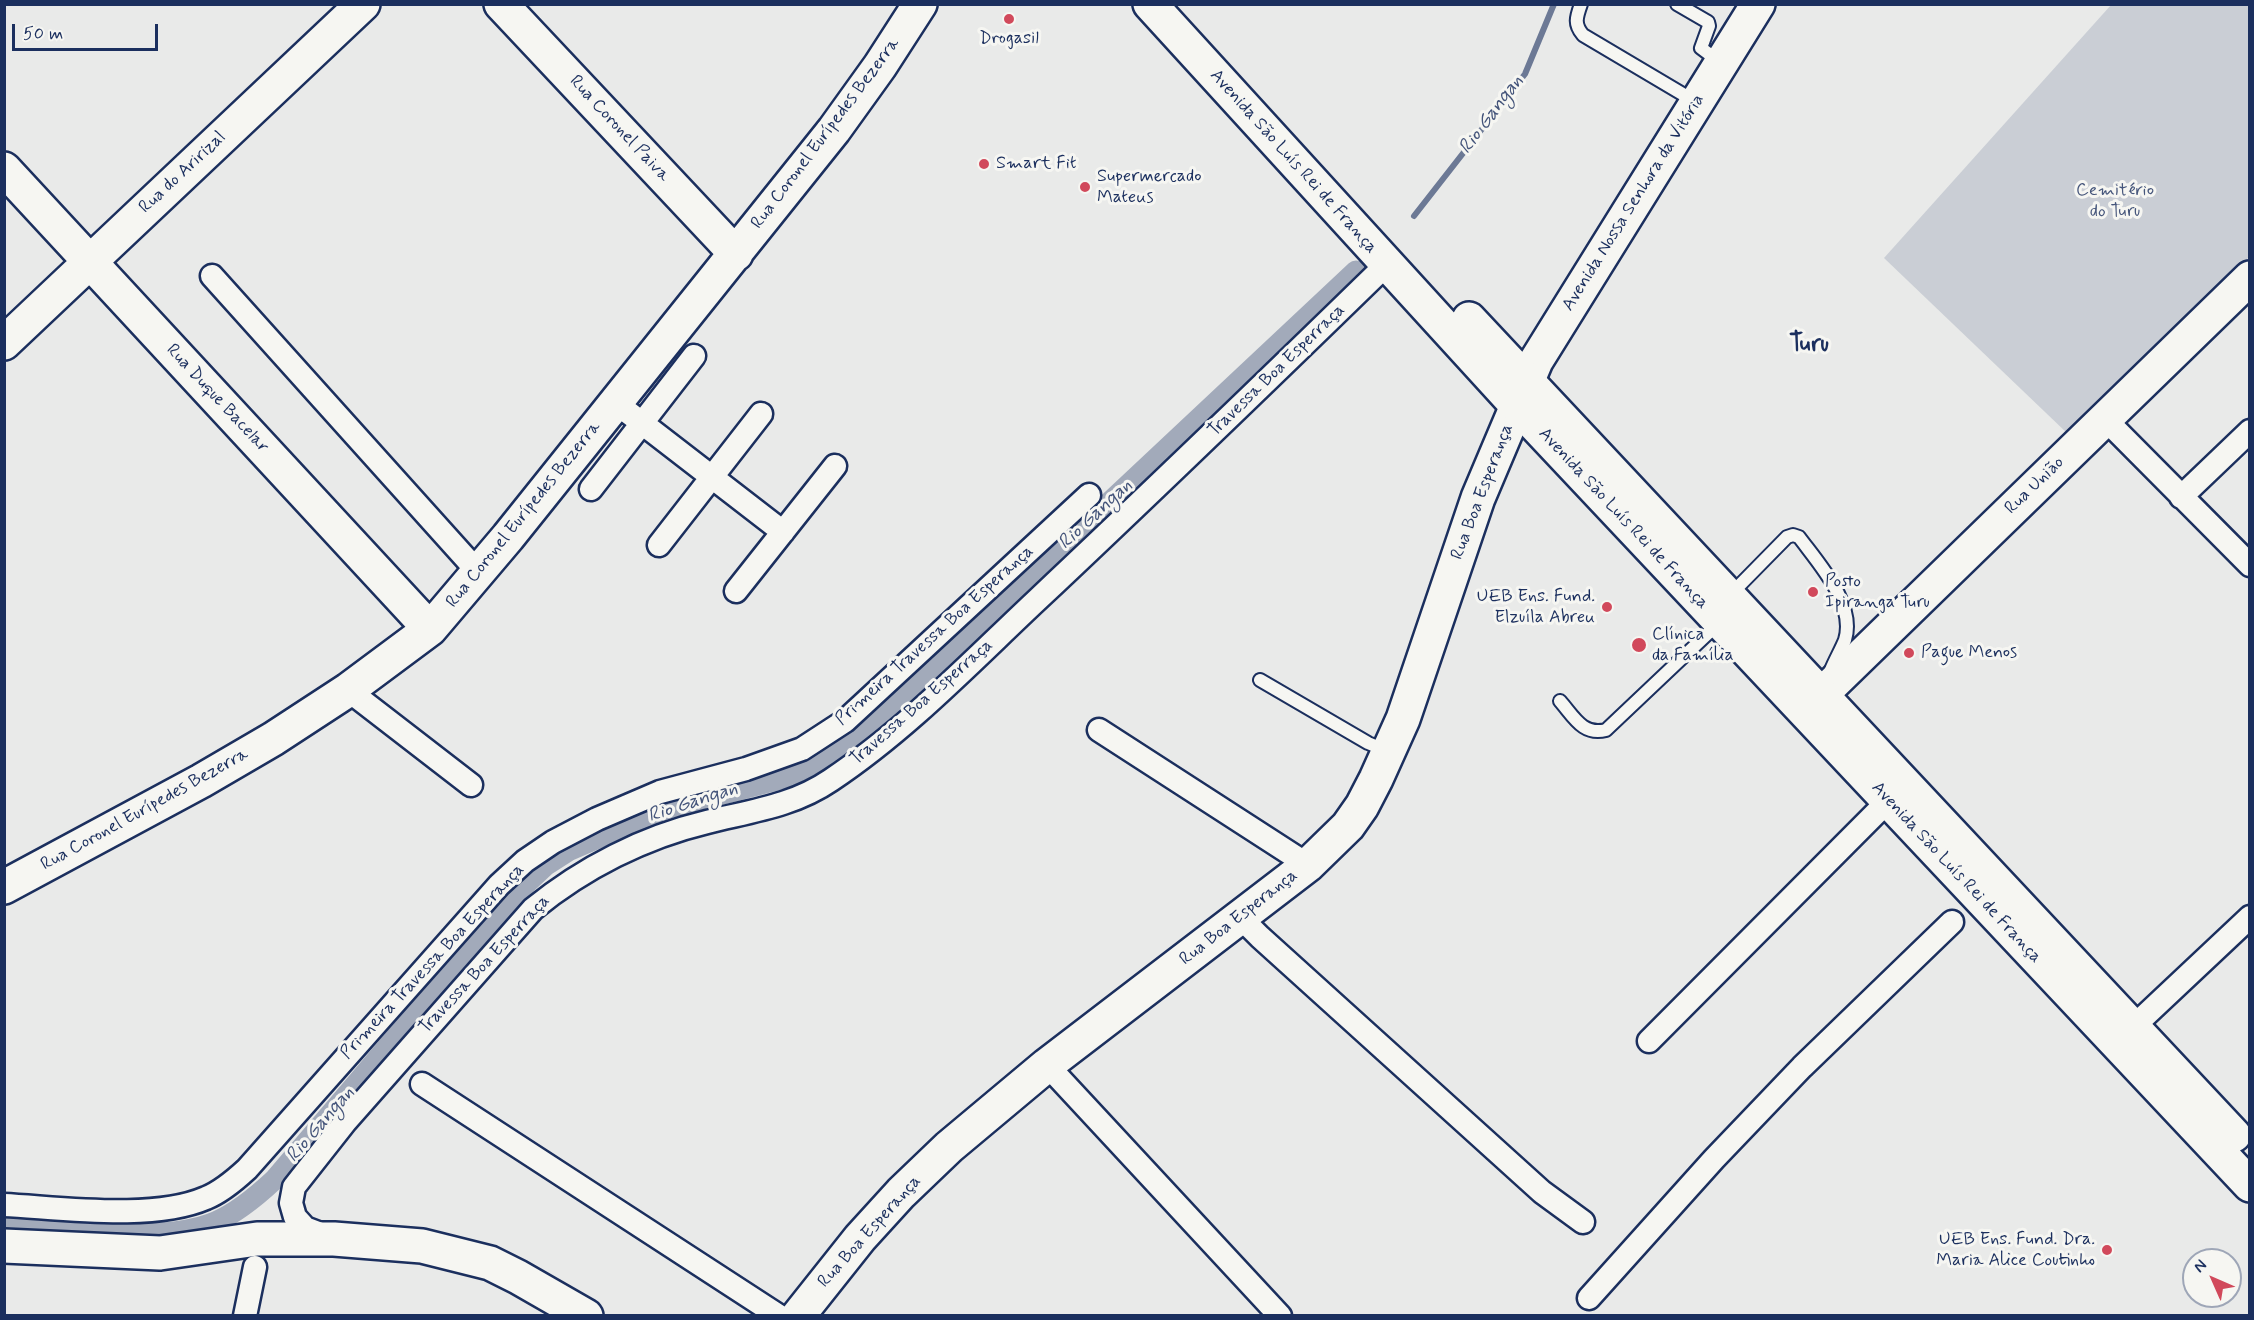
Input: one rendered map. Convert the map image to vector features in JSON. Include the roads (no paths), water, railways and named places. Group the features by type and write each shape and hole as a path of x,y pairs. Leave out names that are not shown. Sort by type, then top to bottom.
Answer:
{"main road":[{"name":"Rua do Aririzal","path":"4,343 363,4"},
{"name":"Rua Coronel Paiva","path":"501,4 736,254"},
{"name":"Rua Coronel Eurípedes Bezerra","path":"4,887 201,781 273,739 348,690 430,629 479,573 840,122 920,4"},
{"name":"Avenida São Luís Rei de França","path":"1150,4 1387,264 1522,394"},
{"name":"Avenida São Luís Rei de França","path":"1177,4 1522,394 1724,609 1888,801 2250,1185"},
{"name":"Avenida Nossa Senhora da Vitória","path":"1522,394 1536,361 1758,4"},
{"name":"Rua Duque Bacelar","path":"4,169 430,629"},
{"name":"Rua União","path":"1824,692 2250,278"},
{"name":"Rua Boa Esperança","path":"798,1316 860,1239 949,1147 1047,1065 1308,865 1348,826 1362,806 1389,752 1424,662 1478,498 1522,394"},
{"name":"Avenida São Luís Rei de França","path":"1724,609 1824,692 2250,1151"},
{"path":"4,1246 160,1253 257,1239 334,1239 422,1246 490,1263 586,1316"}],"street":[{"name":"Travessa Boa Esperraça","path":"334,1239 305,1228 295,1217 291,1203 294,1187 346,1121 533,909 562,885 603,861 657,838 705,822 778,806 806,795 860,760 899,729 1050,588 1387,264"},
{"path":"212,276 479,573"},
{"path":"591,489 694,356"},
{"path":"616,403 783,532"},
{"path":"660,546 760,414"},
{"path":"2104,418 2250,565"},
{"path":"2181,497 2250,431"},
{"path":"736,591 835,466"},
{"name":"Primeira Travessa Boa Esperança","path":"4,1205 142,1211 186,1205 222,1190 247,1169 499,885 525,861 553,842 597,819 660,792 746,769 802,749 845,721 1089,495"},
{"path":"348,690 471,785"},
{"path":"1099,730 1308,865"},
{"path":"1649,1041 1888,801"},
{"path":"2133,1027 2250,917"},
{"path":"1241,918 1542,1192 1583,1222"},
{"path":"1589,1298 1714,1158 1802,1066 1952,922"},
{"path":"1047,1065 1280,1316"},
{"path":"422,1084 778,1316"},
{"path":"245,1316 255,1267"}],"lane":[{"path":"1581,4 1575,19 1576,27 1583,35 1697,102"},
{"path":"1677,4 1708,22 1709,26 1701,48 1721,63"},
{"path":"1560,701 1585,730 1597,732 1605,730 1724,609 1787,537 1793,535 1799,537 1836,588 1846,617 1845,639 1824,692"},
{"path":"1260,680 1368,743 1389,752"}],"waterway":[{"name":"Rio Gangan","path":"1414,216 1525,74 1554,4"},
{"name":"Rio Gangan","path":"4,1225 146,1234 201,1227 230,1215 274,1180 528,882 545,866 570,850 665,809 784,778 816,762 847,741 904,695 1356,271"}],"place":[{"name":"Drogasil","path":"1009,19"},
{"name":"Smart Fit","path":"984,164"},
{"name":"Supermercado Mateus","path":"1085,187"},
{"name":"Posto Ipiranga Turu","path":"1813,592"},
{"name":"UEB Ens. Fund. Elzuíla Abreu","path":"1607,607"},
{"name":"Clínica da Família","path":"1639,645"},
{"name":"Pague Menos","path":"1909,653"},
{"name":"UEB Ens. Fund. Dra. Maria Alice Coutinho","path":"2107,1250"}],"district":[{"name":"Turu","path":"1809,345"}],"park label":[{"name":"Cemitério do Turu","path":"2115,201"}]}
